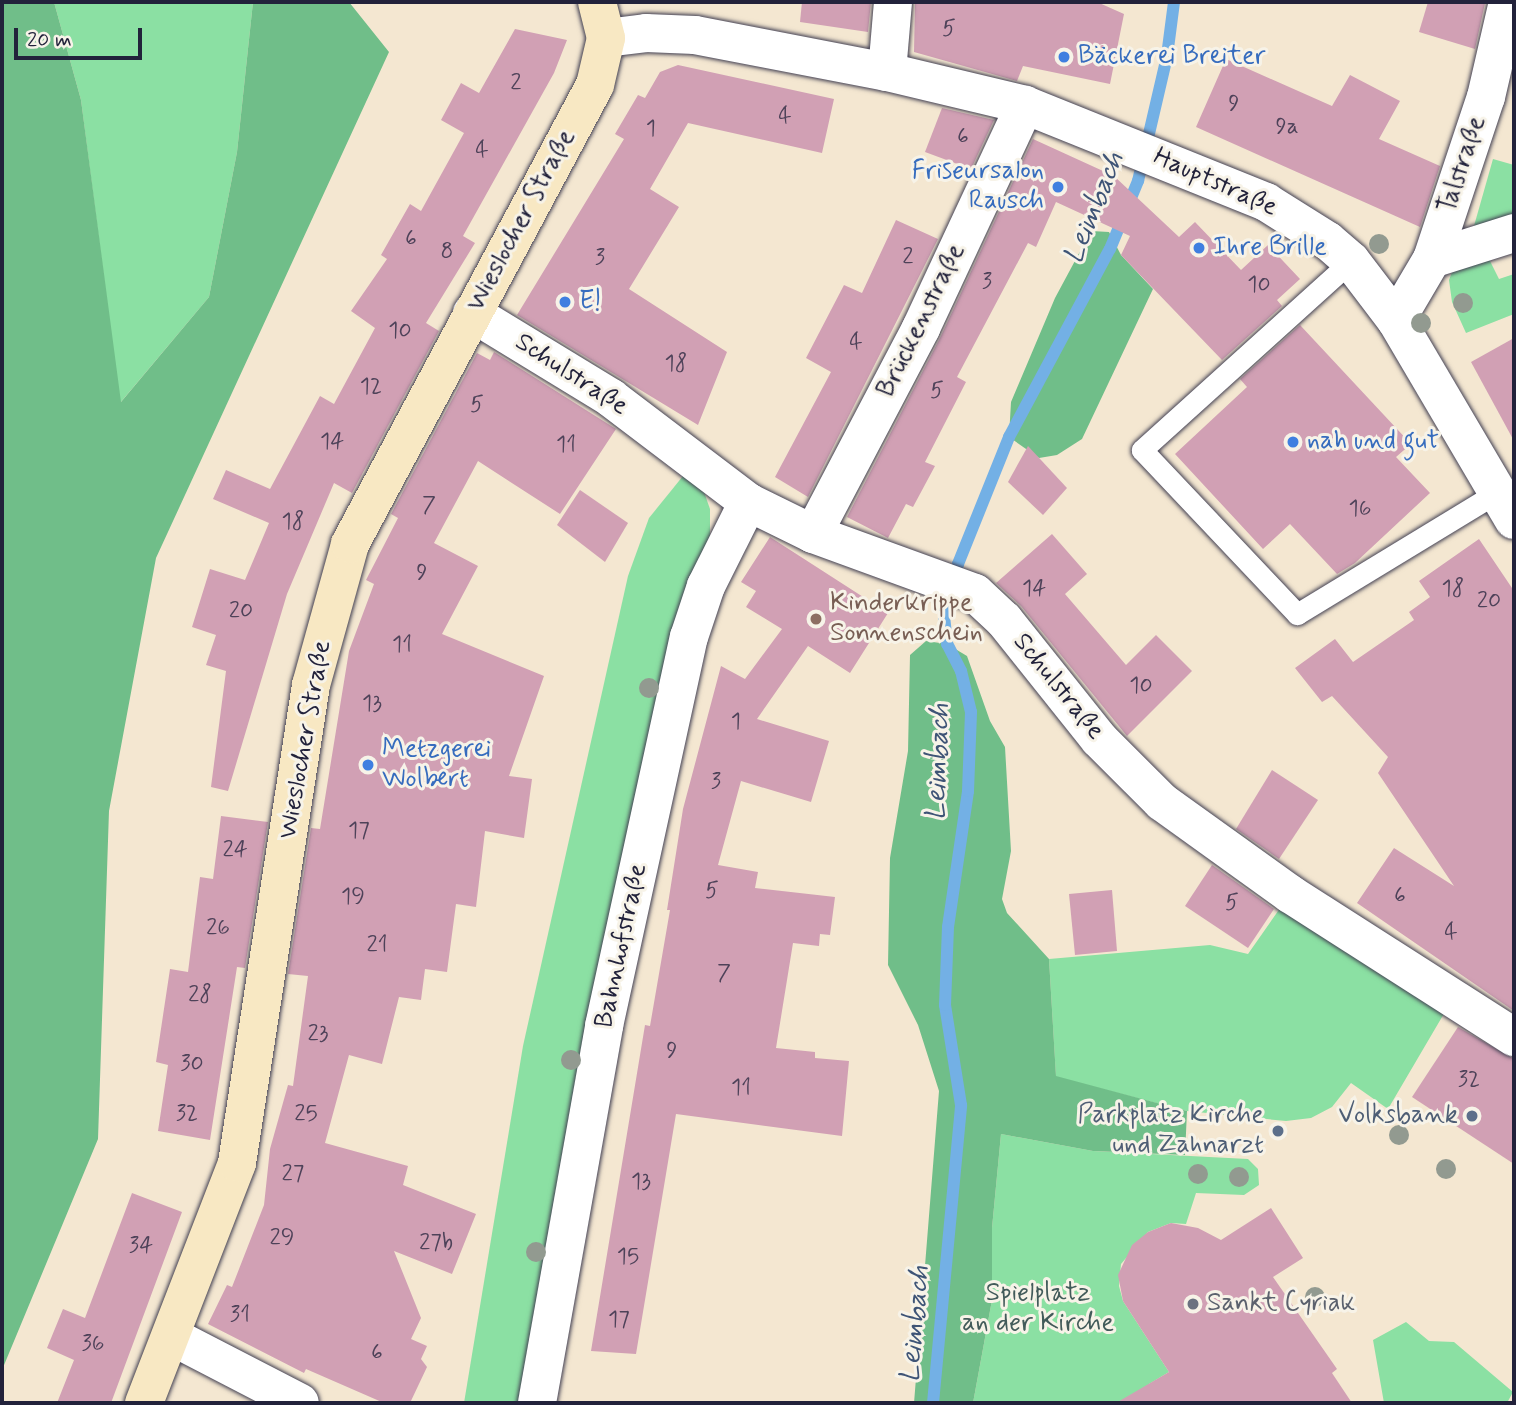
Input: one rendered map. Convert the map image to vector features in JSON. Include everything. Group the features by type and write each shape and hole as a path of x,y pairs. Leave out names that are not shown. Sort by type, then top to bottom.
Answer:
{"main road":[{"path":"597,2 606,38"},
{"name":"Wieslocher Straße","path":"144,1403 237,1163 311,685 350,544 595,85 606,38"}],"street":[{"path":"887,72 893,2"},
{"name":"Talstraße","path":"1396,320 1433,259 1486,97 1508,2"},
{"name":"Hauptstraße","path":"606,38 695,35 887,72 1025,105 1266,202 1328,241 1351,261 1396,320 1506,506"},
{"name":"Brückenstraße","path":"813,534 921,328 1025,105"},
{"path":"1433,259 1514,233"},
{"name":"Schulstraße","path":"472,313 611,398 748,502 813,534 975,593 1004,620 1099,739 1162,802 1248,865 1514,1037"},
{"name":"Bahnhofstraße","path":"537,1403 604,1026 689,637 706,586 748,502"},
{"path":"171,1336 299,1403"}],"lane":[{"path":"1351,261 1142,450 1297,614 1506,506"}],"green space":[{"path":"2,2 54,2 81,100 121,402 209,297 237,152 253,2 349,2 389,52 156,558 109,811 98,1139 2,1370"},
{"path":"54,2 253,2 237,152 209,297 120,403 81,100"},
{"path":"1493,159 1514,165 1514,220 1472,233"},
{"path":"1091,231 1109,232 1121,255 1153,289 1082,439 1057,455 1039,458 1009,437 1011,402 1055,298"},
{"path":"1489,259 1499,279 1514,274 1514,314 1466,333 1452,302 1449,280 1454,267"},
{"path":"683,476 704,492 710,509 710,541 537,1403 464,1403 523,1046 628,576 649,518"},
{"path":"926,641 947,644 967,656 990,721 1005,747 1011,851 1002,899 1007,913 1049,959 1056,1076 1187,1111 1185,1155 1093,1151 1001,1134 992,1228 992,1300 973,1403 914,1403 939,1091 918,1025 888,965 890,858 908,751 910,655"},
{"path":"1290,894 1452,1000 1388,1109 1351,1083 1332,1107 1311,1118 1286,1121 1187,1111 1056,1077 1049,959 1210,945 1248,954"},
{"name":"Spielplatz an der Kirche","path":"1001,1134 1093,1151 1248,1159 1258,1169 1259,1185 1244,1195 1196,1193 1186,1224 1171,1223 1148,1232 1121,1264 1119,1286 1123,1301 1169,1372 1149,1384 1162,1403 973,1403 992,1300 992,1228"},
{"path":"1406,1322 1429,1341 1454,1342 1513,1392 1507,1403 1384,1403 1373,1340"}],"building":[{"path":"802,2 871,2 868,32 800,22"},
{"path":"915,2 1097,2 1124,14 1110,84 1023,66 1017,81 914,52"},
{"path":"1428,2 1485,3 1475,49 1419,32"},
{"path":"515,29 567,40 554,73 463,236 475,243 426,323 439,331 352,493 334,483 287,594 228,791 211,787 226,671 206,665 216,635 192,627 210,569 245,580 269,523 213,499 226,470 270,489 320,396 334,404 375,328 351,311 387,259 381,255 410,204 421,211 464,133 441,120 461,83 479,93"},
{"path":"1226,59 1332,106 1350,75 1400,101 1379,139 1440,166 1420,227 1196,127"},
{"path":"678,65 834,99 822,153 688,123 650,189 679,207 629,289 727,352 698,425 517,315 624,139 615,134 638,95 645,98 660,72"},
{"path":"942,108 994,120 971,169 925,152"},
{"path":"1033,139 1114,176 1179,237 1195,222 1241,270 1268,245 1300,279 1277,300 1282,306 1222,360 1121,255 1130,236 1056,202 1036,247 1028,243 957,377 966,382 925,462 935,466 913,507 906,504 888,538 847,517 940,338"},
{"path":"896,220 938,239 808,497 775,477 831,372 806,358 844,285 862,293"},
{"path":"1300,325 1411,444 1396,457 1430,493 1355,563 1337,574 1290,524 1263,549 1175,454 1247,387 1240,379"},
{"path":"1514,338 1514,441 1471,362"},
{"path":"494,352 616,429 560,514 478,461 434,543 478,566 442,634 544,676 509,776 532,779 524,838 485,831 476,907 456,904 447,972 425,969 421,1000 399,997 382,1064 349,1055 325,1143 408,1166 403,1185 476,1214 452,1274 394,1251 421,1318 411,1339 427,1346 421,1359 427,1367 410,1403 384,1403 306,1369 304,1373 208,1324 227,1285 232,1287 264,1205 270,1149 288,1085 293,1086 308,976 288,974 311,828 320,829 349,651 374,584 366,580 398,518 391,514 477,353 490,360"},
{"path":"1028,446 1067,488 1043,515 1008,482"},
{"path":"580,490 628,523 605,562 557,525"},
{"path":"1052,534 1087,574 1065,594 1126,665 1156,635 1192,671 1127,736 1021,606 996,583"},
{"path":"770,537 888,613 850,673 808,646 757,719 829,741 811,802 741,781 718,865 758,872 755,888 835,897 830,935 820,934 819,946 793,943 776,1048 815,1052 815,1058 849,1061 842,1136 676,1114 636,1354 591,1351 645,1025 650,1026 670,910 667,910 683,809 721,666 745,679 782,629 746,607 756,591 741,582"},
{"path":"1479,539 1514,591 1514,1011 1357,903 1394,848 1454,886 1378,773 1388,757 1332,696 1322,702 1295,668 1335,639 1353,662 1414,620 1409,612 1430,597 1419,581"},
{"path":"1272,770 1318,800 1279,859 1236,829"},
{"path":"221,816 268,822 245,968 237,967 210,1140 158,1131 168,1065 156,1062 170,969 188,972 200,877 213,879"},
{"path":"1212,865 1274,909 1248,948 1185,906"},
{"path":"1112,890 1117,951 1075,955 1069,894"},
{"path":"1458,1027 1514,1059 1514,1164 1412,1097"},
{"path":"132,1193 182,1212 111,1403 57,1403 74,1360 47,1348 63,1309 85,1318"},
{"name":"Sankt Cyriak","path":"1271,1208 1303,1258 1273,1277 1337,1369 1332,1373 1352,1403 1116,1403 1169,1372 1123,1301 1118,1275 1132,1245 1148,1232 1171,1223 1198,1228 1221,1240"}],"waterway":[{"name":"Leimbach","path":"933,1403 961,1105 945,1005 948,927 968,791 971,712 961,671 947,644 944,615 958,564 1009,437 1110,249 1138,181 1167,56 1174,2"}],"place":[{"name":"Bäckerei Breiter","path":"1064,57"},
{"name":"Friseursalon Rausch","path":"1058,187"},
{"name":"Ihre Brille","path":"1199,248"},
{"name":"E!","path":"565,302"},
{"name":"nah und gut","path":"1293,442"},
{"name":"Kinderkrippe Sonnenschein","path":"816,619"},
{"name":"Metzgerei Wolbert","path":"368,765"},
{"name":"Volksbank","path":"1472,1116"},
{"name":"Parkplatz Kirche und Zahnarzt","path":"1278,1131"},
{"name":"Sankt Cyriak","path":"1193,1304"}]}
